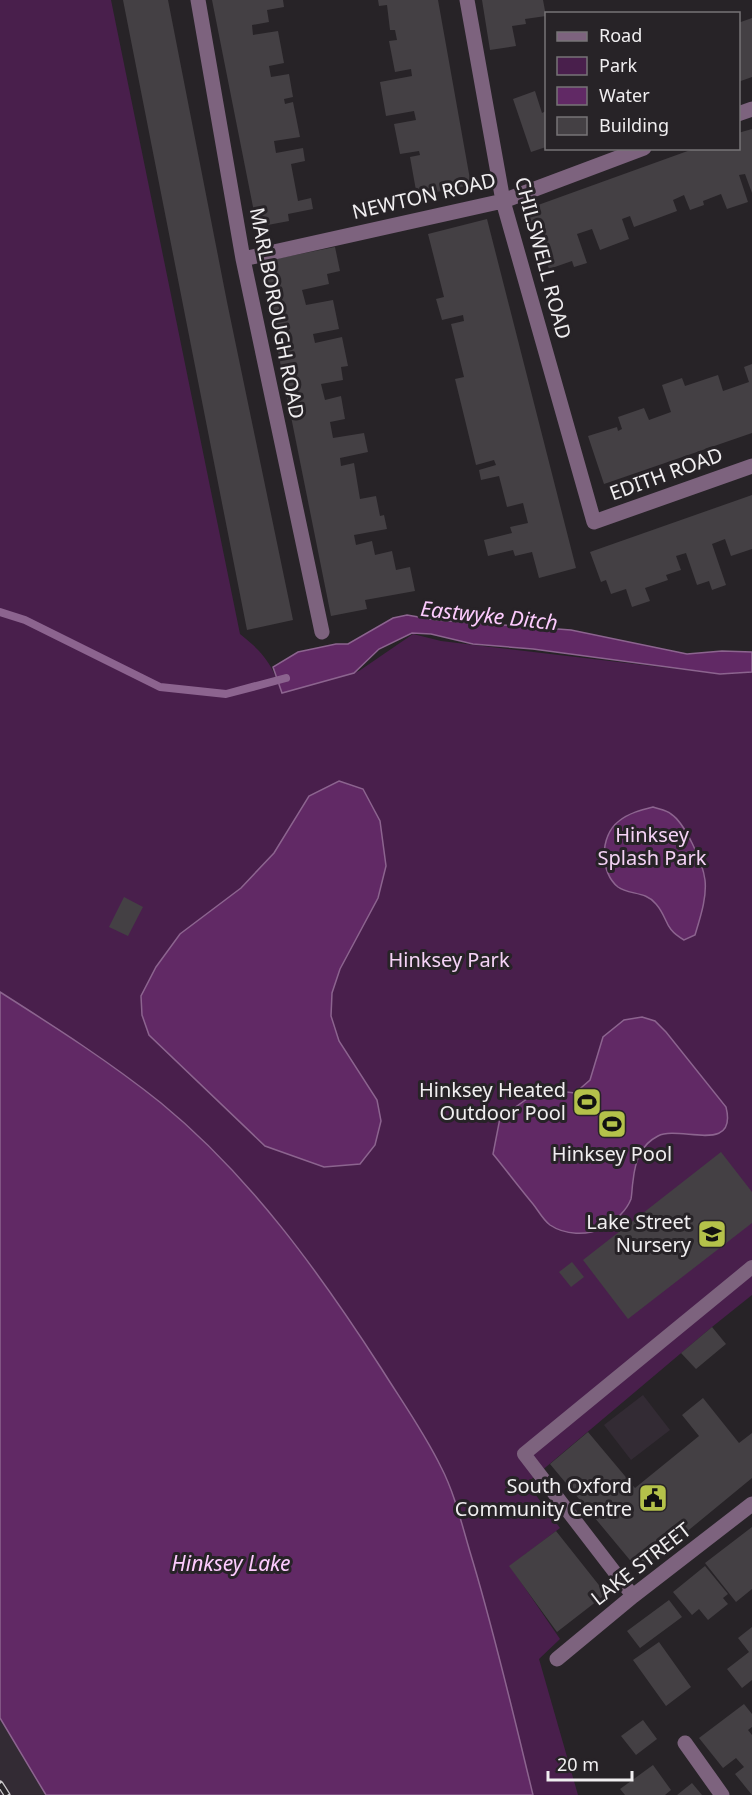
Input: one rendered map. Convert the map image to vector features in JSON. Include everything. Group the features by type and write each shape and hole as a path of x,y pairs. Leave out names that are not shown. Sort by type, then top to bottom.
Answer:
{"street":[{"name":"MARLBOROUGH ROAD","path":"198,0 243,259 322,632"},
{"name":"CHILSWELL ROAD","path":"467,0 503,201 594,522"},
{"name":"NEWTON ROAD","path":"243,259 503,201 639,150"},
{"name":"EDITH ROAD","path":"594,522 752,466"},
{"name":"LAKE STREET","path":"557,1659 633,1596 752,1504"},
{"path":"685,1743 723,1795"}],"lane":[{"path":"633,1596 524,1454 752,1267"}],"shaded area":[{"path":"643,1395 670,1430 631,1460 604,1425"},
{"path":"0,1718 46,1795 0,1795"}],"green space":[{"name":"Hinksey Park","path":"0,0 111,0 240,634 266,660 275,674 282,693 359,671 413,634 441,641 720,674 752,672 752,1295 527,1483 560,1528 510,1566 560,1639 539,1659 578,1795 533,1795 489,1620 459,1513 446,1478 420,1429 308,1261 224,1162 161,1103 122,1073 0,992"}],"water":[{"path":"407,615 436,620 571,630 687,654 722,651 752,652 752,672 720,674 533,649 473,644 431,634 412,633 379,649 354,673 282,693 273,667 298,652 336,644 348,644 393,618"},
{"path":"339,781 363,789 380,821 386,866 378,898 340,969 332,993 331,1016 339,1041 377,1100 381,1121 375,1145 360,1164 324,1167 265,1146 149,1035 142,1015 141,996 156,967 180,934 241,888 274,853 309,796"},
{"path":"653,807 669,813 682,826 704,873 705,894 699,922 695,935 684,940 669,927 660,909 652,900 618,887 612,881 605,864 605,845 612,828 627,816"},
{"name":"Hinksey Lake","path":"0,992 122,1073 193,1131 224,1162 281,1227 308,1261 357,1332 427,1441 451,1490 489,1620 533,1795 46,1795 0,1718"},
{"name":"Hinksey Pool","path":"642,1017 655,1021 666,1032 726,1107 727,1122 723,1130 715,1134 658,1136 647,1144 637,1161 631,1199 619,1216 596,1231 583,1233 562,1231 545,1220 493,1154 500,1118 541,1089 575,1093 590,1080 603,1037 624,1020"}],"building":[{"path":"123,0 168,0 227,302 293,620 247,630"},
{"path":"212,0 283,0 284,7 267,10 269,22 252,25 253,35 278,31 284,63 269,66 271,77 289,74 293,97 284,99 285,104 293,102 300,137 274,141 276,153 303,148 305,161 291,164 298,201 311,198 313,209 288,214 289,221 257,227"},
{"path":"378,0 438,0 471,185 417,196 410,157 420,155 419,151 400,154 394,124 416,120 414,111 386,116 380,82 412,76 411,69 395,72 389,41 397,40 395,30 390,30 387,5 379,6"},
{"path":"482,0 543,0 545,16 525,19 526,24 512,26 516,46 490,50"},
{"path":"752,18 752,77 740,81 740,22"},
{"path":"535,91 542,113 545,112 545,147 531,152 513,99"},
{"path":"752,129 752,193 745,174 739,175 748,202 727,209 721,194 703,201 704,205 690,210 684,195 673,200 677,211 634,227 630,216 622,219 629,239 600,250 592,229 577,234 587,263 574,267 572,261 549,269 527,209 690,150 740,150 740,132"},
{"path":"487,219 576,568 539,578 532,552 515,556 513,550 488,556 484,540 512,533 510,527 528,523 523,503 507,507 499,476 481,480 479,470 496,465 494,460 476,465 455,379 464,377 451,324 464,321 463,315 442,320 436,299 444,297 428,234"},
{"path":"335,247 340,271 327,274 329,284 302,290 306,305 333,300 339,329 313,334 315,343 342,337 348,366 341,367 343,380 321,384 325,400 341,396 345,419 330,422 333,438 364,433 368,452 340,458 341,466 354,463 360,499 376,496 380,516 384,515 387,529 354,535 356,545 372,541 375,555 392,551 396,570 410,567 415,591 365,600 367,609 331,616 260,262"},
{"path":"752,364 752,433 604,484 588,436 617,427 618,431 622,429 618,417 644,408 649,420 671,412 662,385 682,378 685,386 718,375 723,391 749,382 744,367"},
{"path":"752,495 752,549 731,556 725,539 712,544 726,585 712,590 709,581 697,585 686,553 676,556 681,570 666,575 668,580 645,588 650,601 632,607 626,589 611,594 606,580 601,582 590,552"},
{"path":"124,897 143,907 128,936 109,927"},
{"path":"721,1152 752,1192 752,1223 628,1319 583,1260"},
{"path":"572,1262 584,1277 571,1287 559,1272"},
{"path":"712,1327 726,1344 696,1369 681,1353"},
{"name":"South Oxford Community Centre","path":"703,1398 739,1443 752,1433 752,1478 639,1571 550,1464 588,1432 635,1488 699,1436 682,1415"},
{"path":"752,1527 752,1589 736,1602 705,1563"},
{"path":"556,1531 606,1594 557,1632 509,1566"},
{"path":"705,1566 728,1594 723,1598 728,1604 708,1620 699,1609 692,1615 673,1592"},
{"path":"669,1600 682,1617 640,1648 627,1631"},
{"path":"752,1627 752,1680 742,1688 727,1669 749,1652 738,1638"},
{"path":"659,1642 691,1687 666,1706 633,1660"},
{"path":"744,1704 752,1714 752,1727 748,1730 752,1735 752,1795 735,1774 744,1767 736,1758 723,1768 699,1738"},
{"path":"643,1720 657,1739 636,1755 621,1736"},
{"path":"653,1765 671,1790 665,1795 625,1795 620,1789"},
{"path":"692,1783 702,1795 677,1795"}],"waterway":[{"name":"Eastwyke Ditch","path":"0,612 25,620 160,687 226,694 286,678"}],"railway":[{"path":"0,1784 7,1795"}],"place":[{"name":"Hinksey Heated Outdoor Pool","path":"587,1102"},
{"name":"Hinksey Pool","path":"612,1124"},
{"name":"Lake Street Nursery","path":"712,1234"},
{"name":"South Oxford Community Centre","path":"653,1498"}],"park label":[{"name":"Hinksey Splash Park","path":"652,846"}]}
